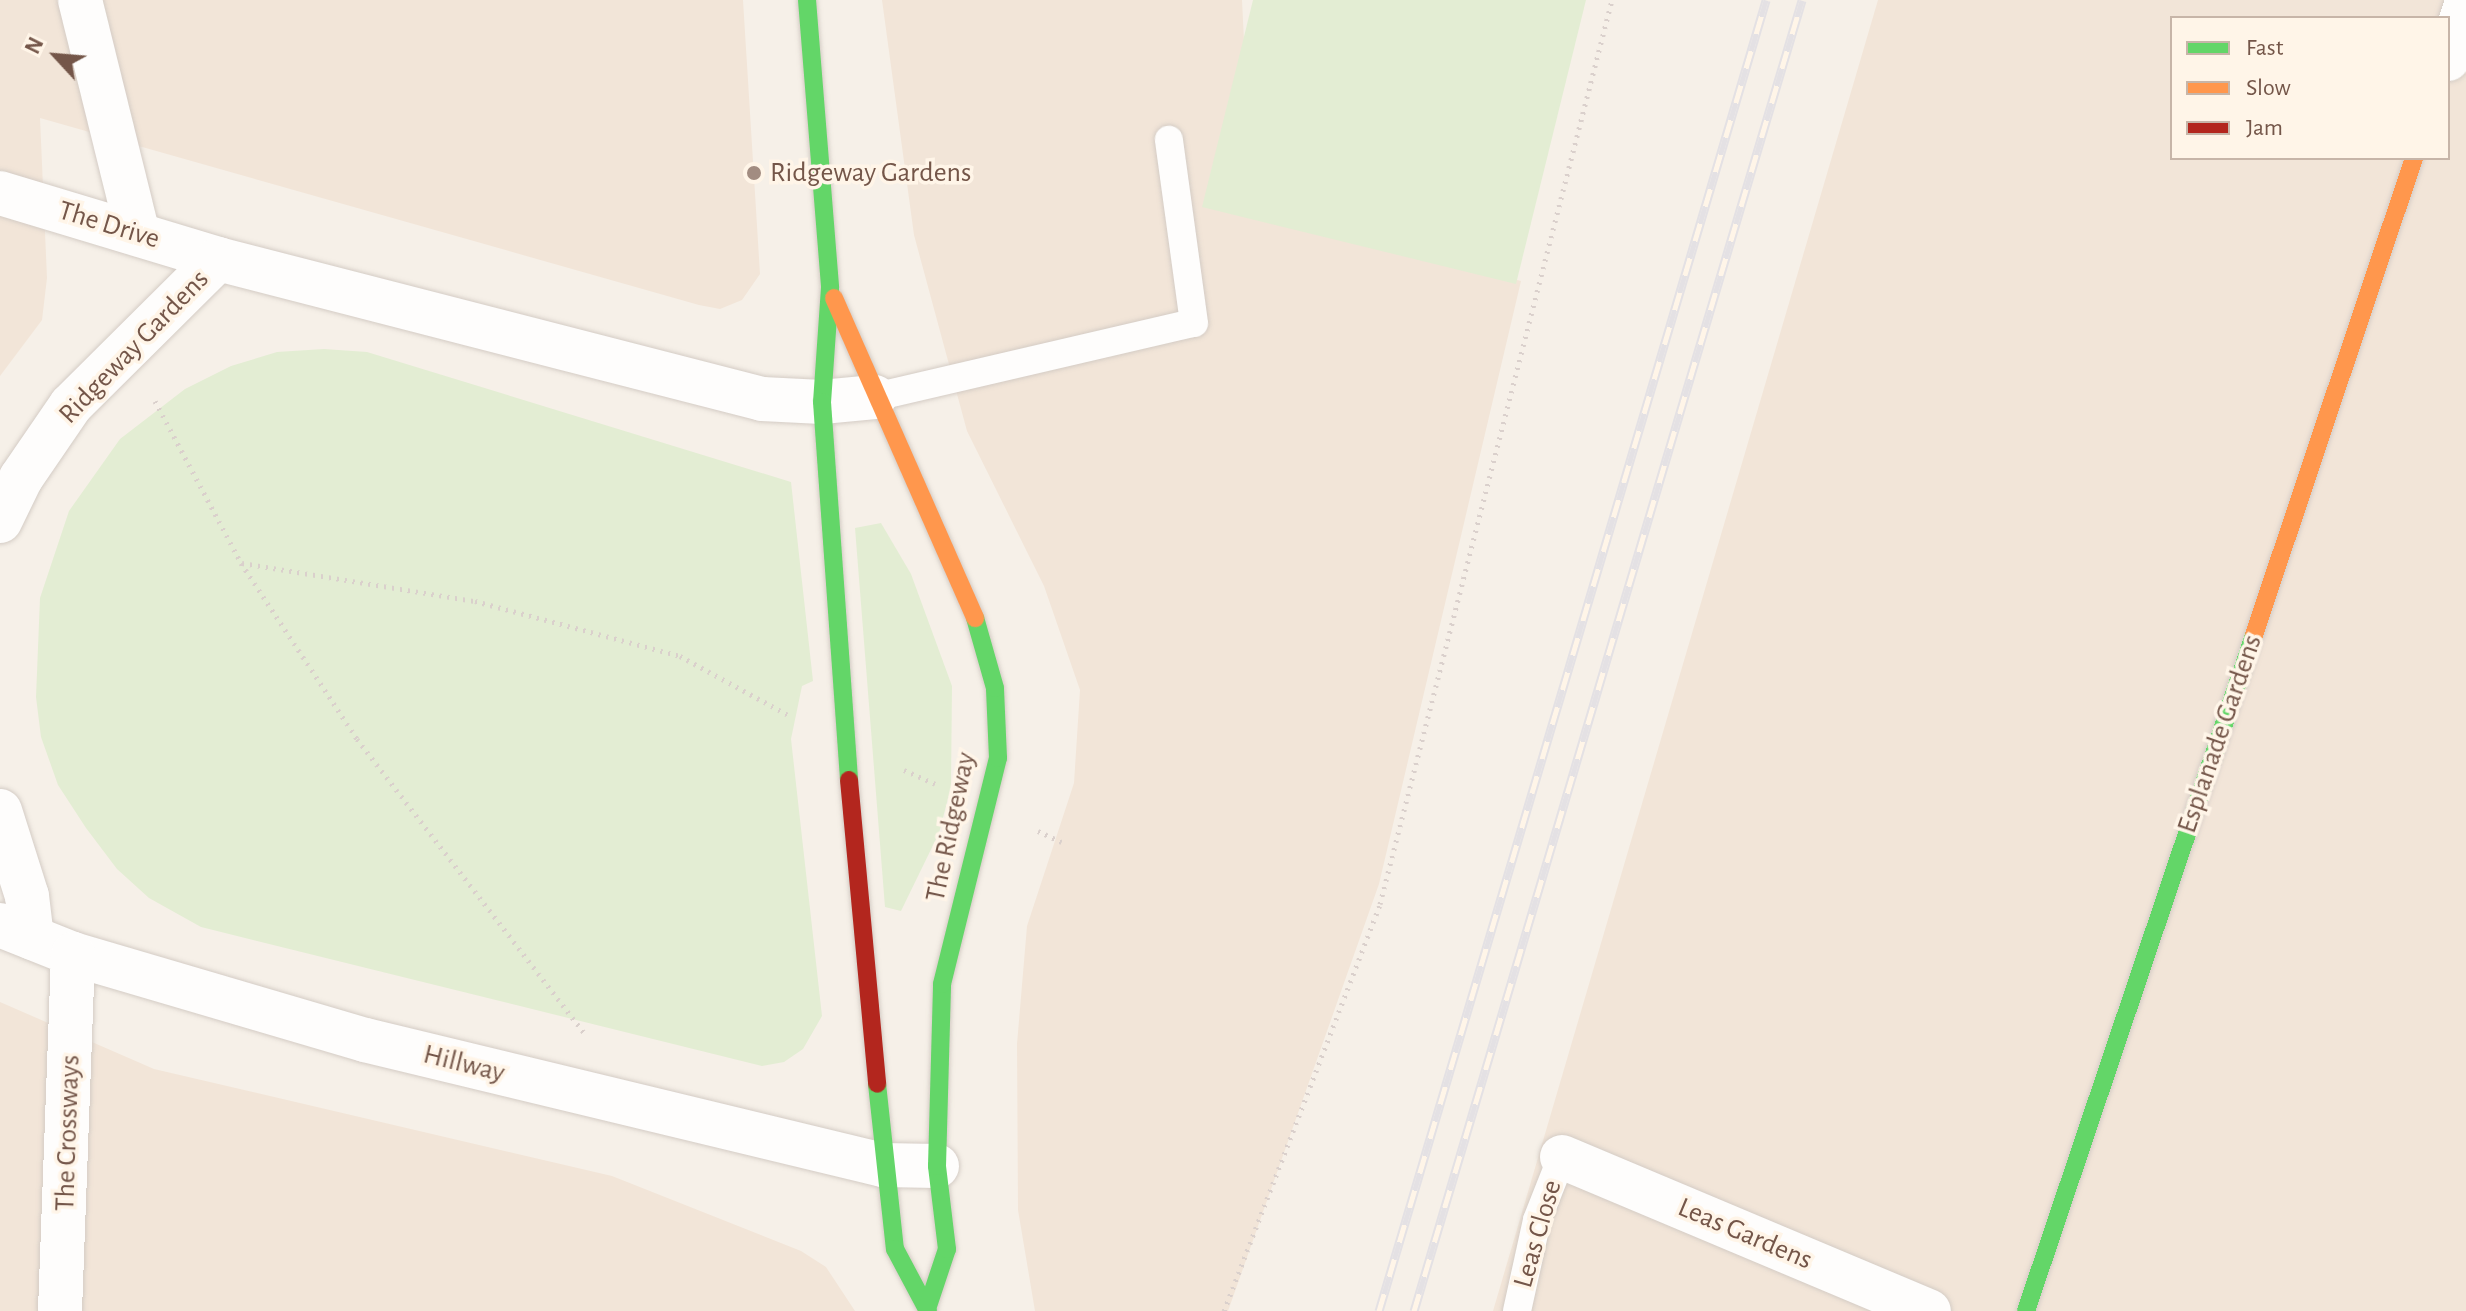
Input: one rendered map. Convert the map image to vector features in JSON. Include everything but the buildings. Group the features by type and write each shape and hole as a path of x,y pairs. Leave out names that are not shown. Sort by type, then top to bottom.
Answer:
{"street":[{"path":"80,0 138,234"},
{"name":"The Ridgeway","path":"807,0 830,288 822,402 846,744 883,1165 895,1249 927,1310"},
{"path":"2450,53 2466,5"},
{"name":"Esplanade Gardens","path":"2026,1311 2413,160"},
{"name":"The Drive","path":"0,193 218,259"},
{"name":"Ridgeway Gardens","path":"0,521 21,478 71,405 218,259 762,399 822,402 875,397"},
{"name":"The Ridgeway","path":"830,288 875,397 977,622 995,688 998,758 942,984 936,1062 937,1166 947,1249 927,1310"},
{"path":"0,811 27,896 16,932"},
{"name":"Hillway","path":"16,932 73,954 365,1040 883,1165 937,1166"},
{"name":"The Crossways","path":"60,1311 73,954"},
{"name":"Leas Gardens","path":"1562,1157 1929,1311"}],"lane":[{"path":"875,397 1194,323 1169,140"},
{"name":"Leas Close","path":"1517,1311 1537,1220 1562,1157"}],"path":[{"path":"1224,1311 1380,904 1612,0"},
{"path":"128,348 241,563 357,739 641,1107"},
{"path":"241,563 475,601 680,656 846,744 1062,842"}],"shaded area":[{"path":"0,0 743,0 760,274 742,300 720,309 699,305 40,118 47,278 42,320 0,376"},
{"path":"882,0 1242,0 1244,41 1213,199 1521,281 1379,884 1228,1311 1035,1311 1018,1210 1017,1044 1027,926 1074,783 1080,690 1044,586 967,431 914,235"},
{"path":"1878,0 2466,0 2466,1311 1493,1311"},
{"path":"0,1002 154,1069 612,1176 801,1251 826,1267 855,1311 0,1311"}],"green space":[{"path":"1253,0 1586,0 1516,284 1202,207"},
{"path":"324,349 367,352 791,482 813,681 802,686 791,739 822,1016 803,1049 784,1062 762,1066 201,927 149,898 117,869 58,785 41,737 36,697 40,598 69,511 120,439 185,389 231,366 277,352"},
{"path":"881,523 911,574 952,686 951,787 939,833 901,911 885,907 855,528"}],"railway":[{"path":"1379,1311 1766,0"},
{"path":"1414,1311 1802,0"}],"traffic: fast":[{"path":"807,0 830,288 822,402 849,780"},
{"path":"927,1309 947,1249 937,1166 942,984 998,758 995,688 975,618"},
{"path":"2026,1311 2254,635"},
{"path":"877,1084 895,1249 928,1311"}],"traffic: slow":[{"path":"2254,635 2413,160"},
{"path":"834,298 975,618"}],"traffic: jam":[{"path":"849,780 877,1084"}],"place":[{"name":"Ridgeway Gardens","path":"754,173"}]}
